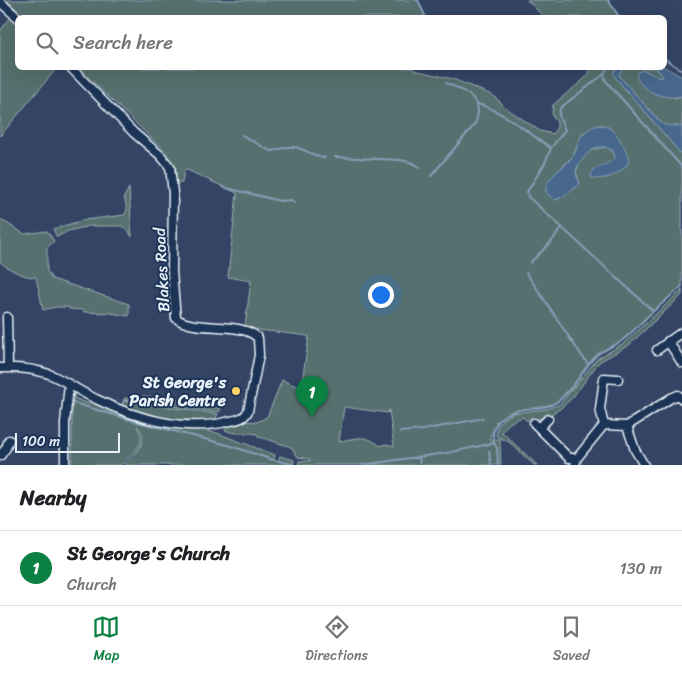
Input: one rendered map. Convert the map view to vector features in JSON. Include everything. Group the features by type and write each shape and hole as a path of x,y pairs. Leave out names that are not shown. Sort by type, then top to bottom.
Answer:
{"street":[{"path":"0,2 15,15"},
{"name":"Blakes Road","path":"69,384 110,406 146,418 182,424 214,425 225,423 244,418 248,412 260,341 256,335 248,332 185,323 176,318 171,249 172,174 168,163 134,133 73,70"},
{"path":"7,317 4,368 41,372 69,384 65,423 65,464"},
{"path":"657,350 682,332"},
{"path":"668,342 682,363"},
{"path":"604,425 600,409 601,378 618,379"},
{"path":"548,419 537,425 569,458 576,462 604,425 627,426 671,398 678,395 682,399"},
{"path":"627,426 635,450 644,465"},
{"path":"0,456 8,444 14,454"}],"green space":[{"path":"7,0 418,0 425,15 22,15"},
{"path":"527,0 608,0 619,15 542,15"},
{"path":"14,13 16,15 15,70 55,70 0,136 0,31"},
{"path":"81,70 414,70 453,79 494,96 506,108 540,131 553,134 557,127 557,122 552,115 553,105 589,75 589,70 615,70 615,77 682,155 682,286 620,342 597,355 558,401 536,408 516,410 510,412 497,422 495,421 497,423 489,439 500,439 501,465 299,465 299,461 310,461 310,459 298,457 291,447 259,438 257,434 234,433 225,430 226,425 243,421 257,422 267,417 282,380 301,388 309,336 259,330 245,326 251,281 228,277 237,193 187,170 184,171 182,183 176,183 176,168 173,167 165,155 168,153","holes":["599,125 604,125 614,132 623,146 627,157 627,165 607,178 594,169 608,164 614,159 615,154 607,147 590,150 579,164 576,172 580,184 563,197 554,200 548,194 553,176 573,156 583,133","344,407 388,413 389,410 394,446 386,444 380,446 365,438 339,441"]},
{"path":"622,70 644,70 674,98 682,96 682,127 668,126 660,122 619,74"},
{"path":"644,70 658,70 663,76 662,78"},
{"path":"129,188 132,237 128,230 121,226 89,226 68,231 57,237 53,229 84,220 125,215 127,209 124,197"},
{"path":"0,219 24,234 47,231 54,241 47,248 47,271 52,279 129,304 129,316 84,312 84,310 69,309 69,307 55,307 43,310 36,277 17,272 0,262"},
{"path":"682,290 682,295 629,345 599,362 573,397 560,409 535,420 531,417 527,421 523,417 506,426 502,432 537,465 534,465 509,442 496,436 498,425 503,419 513,413 547,409 560,404 597,359 624,343"},
{"path":"75,387 74,398 89,404 92,402 106,408 172,426 217,433 275,455 274,460 278,461 280,456 294,460 293,465 124,465 140,447 142,442 143,436 137,426 141,434 140,442 121,465 72,465 72,405 69,404 72,389"},
{"path":"143,396 205,403 205,406 221,409 219,412 123,400 125,398 139,400"},
{"path":"123,401 218,414 214,421 179,420 158,417 122,406"}],"water":[{"path":"667,68 682,77 682,96 669,97 656,94 640,83 636,77 638,72 644,70 658,77 662,78 663,76 658,70 667,70"},
{"path":"615,70 622,70 619,74 620,77 660,122 666,125 682,127 682,155 615,77 613,73"},
{"path":"603,125 612,130 620,139 629,161 626,166 613,176 591,178 593,170 609,163 615,157 613,151 608,148 600,147 593,149 577,167 576,174 580,184 563,197 554,200 546,192 546,187 551,178 571,159 582,135 591,128"}],"waterway":[{"path":"418,0 425,15"},
{"path":"608,0 618,15"},
{"path":"667,60 682,70"},
{"path":"606,70 604,74 605,80 682,167"},
{"path":"604,74 560,108 559,116 565,130 551,148 545,163 527,192 528,197 653,311"},
{"path":"431,176 475,124 478,115 478,108 472,97 446,83"},
{"path":"477,104 505,116 551,148"},
{"path":"242,135 270,151 291,147 325,158"},
{"path":"335,157 400,160 410,162 421,168"},
{"path":"223,187 280,201 291,200 294,203"},
{"path":"530,263 551,242 562,227"},
{"path":"526,273 588,364"},
{"path":"361,465 447,453 494,443 494,430 500,419 515,411 544,407 557,402 568,392 597,355 624,339 682,286"},
{"path":"71,402 134,421 228,445 273,460"},
{"path":"400,432 423,430 483,418"},
{"path":"494,443 497,448 498,465"},
{"path":"489,451 491,465"},
{"path":"419,456 420,465"},
{"path":"278,461 293,464"}],"place":[{"name":"St George's Parish Centre","path":"236,391"},
{"name":"St George's Church","path":"312,417"}]}
